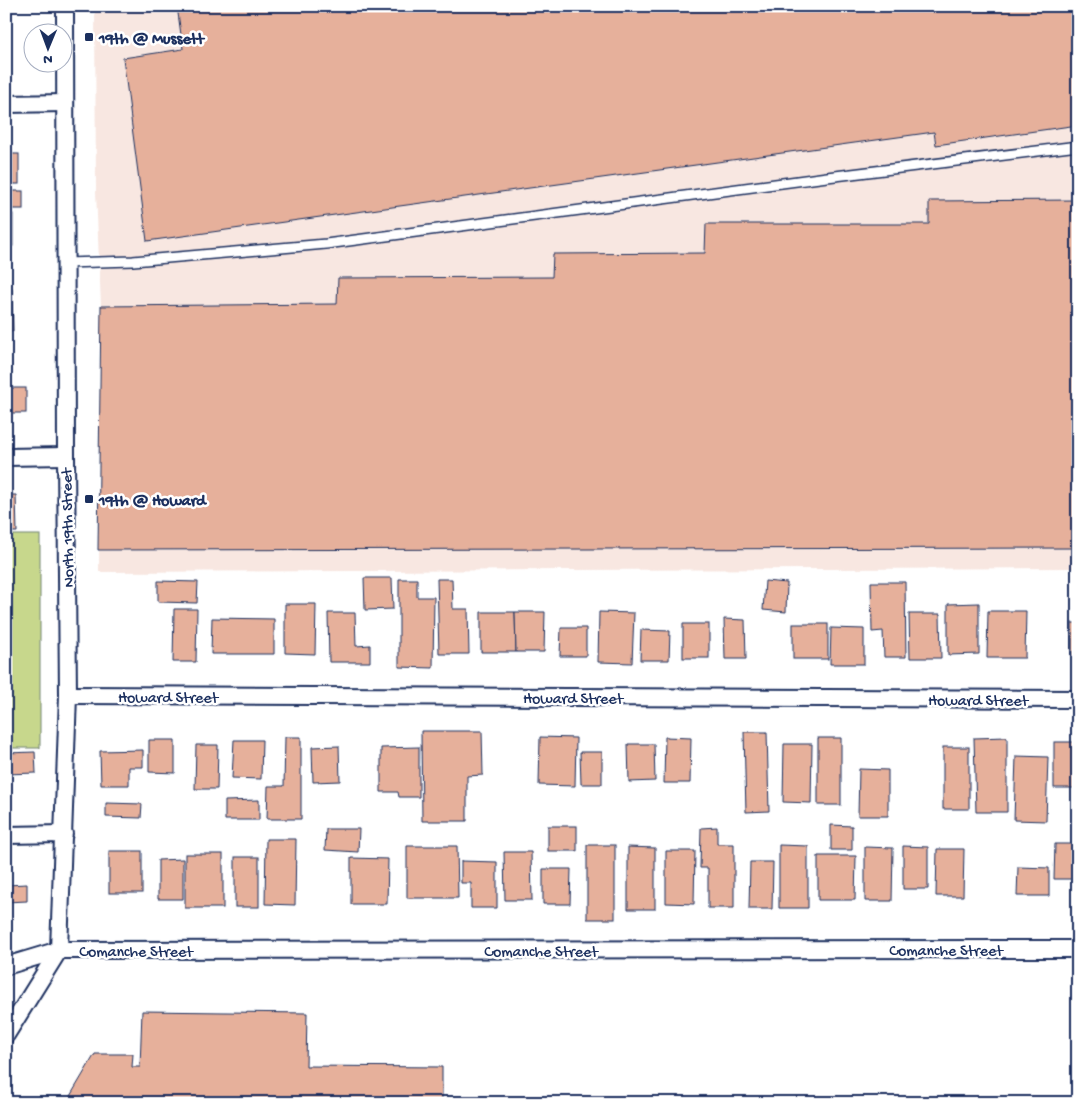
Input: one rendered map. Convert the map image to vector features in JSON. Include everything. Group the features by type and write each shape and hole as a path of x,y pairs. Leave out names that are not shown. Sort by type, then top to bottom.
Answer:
{"street":[{"name":"North 19th Street","path":"6,1035 59,950 68,695 65,6"},
{"path":"6,104 65,103"},
{"path":"6,457 66,456"},
{"name":"Howard Street","path":"68,695 1078,699"},
{"path":"6,835 64,834"},
{"name":"Comanche Street","path":"6,966 59,950 1078,950"}],"lane":[{"path":"65,264 133,261 326,244 817,178 1078,146"}],"shaded area":[{"path":"95,6 1078,6 1078,568 99,572 101,306 96,192"}],"green space":[{"path":"6,535 40,535 40,748 6,748"}],"building":[{"path":"177,6 1078,6 1078,125 936,145 934,132 147,241 123,58 183,49"},
{"path":"6,154 19,154 19,184 6,184"},
{"path":"6,191 23,191 23,209 6,209"},
{"path":"1078,200 1078,548 98,550 101,306 337,304 338,278 552,277 553,254 705,253 706,224 929,224 929,201"},
{"path":"6,214 13,214 13,246 6,246"},
{"path":"6,289 12,289 13,331 6,331"},
{"path":"6,388 26,388 26,413 6,413"},
{"path":"6,495 16,495 17,532 6,532"},
{"path":"364,578 392,578 393,609 365,610"},
{"path":"399,579 417,579 417,597 434,597 433,668 399,667"},
{"path":"437,579 452,579 453,609 468,609 469,654 439,654"},
{"path":"158,581 198,582 197,603 158,602"},
{"path":"765,581 787,583 786,612 763,610"},
{"path":"871,582 905,582 906,657 884,657 883,631 872,632"},
{"path":"979,603 979,654 948,655 948,604"},
{"path":"285,604 316,604 315,654 285,653"},
{"path":"174,609 197,609 196,662 173,662"},
{"path":"988,611 1026,611 1025,658 987,658"},
{"path":"481,612 515,612 516,652 481,652"},
{"path":"515,612 545,612 544,652 516,652"},
{"path":"599,612 634,613 632,663 598,662"},
{"path":"328,613 355,613 356,646 370,645 370,662 329,662"},
{"path":"909,614 940,614 941,658 910,658"},
{"path":"212,618 274,619 274,654 211,654"},
{"path":"724,619 745,620 746,659 725,659"},
{"path":"1072,623 1078,623 1078,656 1072,656"},
{"path":"683,624 709,624 709,658 683,658"},
{"path":"793,624 828,624 828,659 793,659"},
{"path":"561,628 586,628 586,656 560,656"},
{"path":"831,628 864,629 864,664 830,664"},
{"path":"641,630 670,631 669,660 640,660"},
{"path":"421,731 482,731 483,775 467,776 467,821 422,821"},
{"path":"744,732 767,732 769,811 746,812"},
{"path":"285,737 301,737 301,819 267,819 268,786 284,786"},
{"path":"540,737 576,738 575,786 539,785"},
{"path":"665,737 691,738 690,783 664,783"},
{"path":"1007,737 1007,812 976,812 974,738"},
{"path":"818,738 841,738 841,805 818,805"},
{"path":"149,740 175,740 175,773 149,772"},
{"path":"234,740 262,740 261,779 232,778"},
{"path":"1054,742 1078,742 1078,788 1054,788"},
{"path":"628,744 654,744 655,781 629,782"},
{"path":"784,744 812,744 811,803 783,802"},
{"path":"196,745 218,745 217,789 195,789"},
{"path":"339,746 340,781 313,782 312,747"},
{"path":"419,747 419,797 399,797 398,792 381,792 381,748"},
{"path":"943,747 969,747 969,809 943,809"},
{"path":"143,750 143,767 129,767 129,785 101,785 100,751"},
{"path":"35,752 36,773 6,774 6,753"},
{"path":"580,752 602,752 602,784 581,784"},
{"path":"1016,756 1048,757 1046,821 1014,820"},
{"path":"859,769 888,770 888,816 858,816"},
{"path":"259,800 259,820 225,820 225,801"},
{"path":"106,803 142,804 141,818 106,817"},
{"path":"831,825 852,826 852,850 831,850"},
{"path":"548,826 577,826 577,851 548,851"},
{"path":"717,827 717,844 734,844 734,908 708,908 708,868 700,868 701,828"},
{"path":"326,829 359,829 358,852 325,850"},
{"path":"266,839 296,839 295,905 265,904"},
{"path":"1055,844 1078,844 1078,879 1054,879"},
{"path":"587,845 615,845 615,919 587,919"},
{"path":"779,845 808,846 808,908 779,908"},
{"path":"407,846 457,846 458,898 407,898"},
{"path":"903,846 928,847 928,889 903,889"},
{"path":"628,847 655,848 655,909 628,909"},
{"path":"865,847 893,848 892,901 865,901"},
{"path":"937,849 964,849 963,896 936,896"},
{"path":"109,851 142,851 142,893 109,893"},
{"path":"666,851 695,851 694,904 666,903"},
{"path":"504,852 531,852 532,900 505,900"},
{"path":"185,854 223,854 223,908 185,908"},
{"path":"818,856 856,856 855,900 818,900"},
{"path":"235,857 259,857 259,907 235,907"},
{"path":"351,858 388,859 387,904 351,904"},
{"path":"183,859 183,899 158,899 158,860"},
{"path":"461,861 497,862 497,908 471,908 471,883 461,883"},
{"path":"750,862 773,862 772,909 749,909"},
{"path":"1018,867 1049,868 1049,896 1017,896"},
{"path":"543,869 571,869 570,904 543,904"},
{"path":"27,884 27,901 6,902 6,885"},
{"path":"142,1011 307,1013 306,1066 442,1067 442,1103 66,1103 95,1054 133,1054 132,1067 140,1067"}],"place":[{"name":"19th @ Mussett","path":"89,37"},
{"name":"19th @ Howard","path":"89,499"}]}
